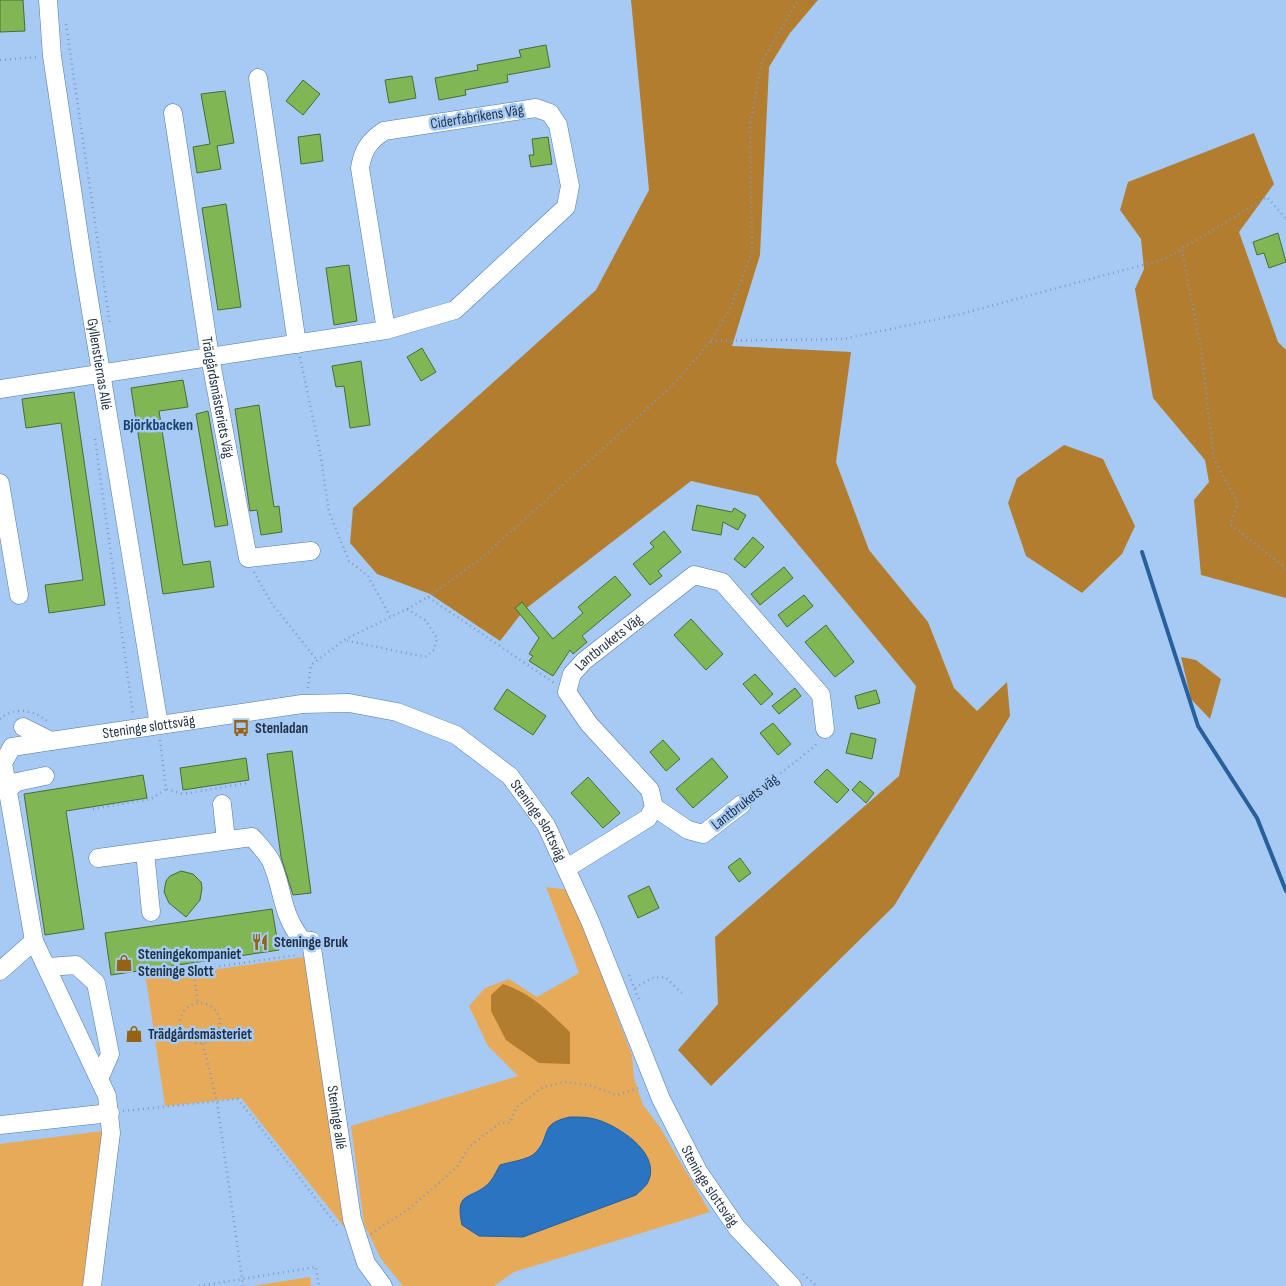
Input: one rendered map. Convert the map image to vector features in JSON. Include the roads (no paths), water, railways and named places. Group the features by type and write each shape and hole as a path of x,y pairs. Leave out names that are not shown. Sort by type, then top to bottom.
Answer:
{"street":[{"name":"Gyllenstiernas Allé","path":"48,0 52,56 101,374 160,732"},
{"path":"258,78 297,344"},
{"name":"Ciderfabrikens Väg","path":"0,389 386,330 455,310 566,207 570,186 558,125 550,113 536,108 384,131 372,139 363,153 360,168 386,330"},
{"name":"Trädgårdsmästeriets Väg","path":"173,113 210,357 248,558 311,551"},
{"path":"0,483 19,595"},
{"name":"Lantbrukets Väg","path":"654,807 650,790 589,724 567,692 572,674 584,661 694,575 722,582 821,696 825,729"},
{"name":"Steninge slottsväg","path":"110,1113 107,1096 100,1077 34,941 2,763 12,747 51,733 160,732 302,704 349,703 397,712 456,735 510,776 546,825 627,990 661,1099 698,1171 737,1228 792,1286"},
{"path":"23,727 51,733"},
{"path":"7,790 17,782 45,776"},
{"path":"98,858 226,840 222,804"},
{"name":"Lantbrukets väg","path":"654,807 688,830 704,834 742,804"},
{"path":"567,868 648,818 654,807"},
{"name":"Steninge allé","path":"226,840 252,837 271,861 284,907 293,928 302,940 312,947 352,1219 366,1263 383,1286"},
{"path":"145,852 151,912"},
{"path":"0,970 34,941"},
{"path":"48,967 76,965 96,983 110,1054 100,1077"},
{"path":"0,1125 110,1113 111,1133 92,1286"}],"water":[{"path":"570,1117 590,1118 601,1121 620,1130 629,1137 638,1145 650,1163 651,1174 647,1184 636,1195 523,1237 479,1236 462,1225 460,1206 466,1197 490,1182 500,1165 534,1154 540,1148 549,1127 553,1123"}],"waterway":[{"path":"1142,552 1198,726 1257,818 1286,891"}],"place":[{"name":"Stenladan","path":"241,728"},
{"name":"Steninge Bruk","path":"260,942"},
{"name":"Steningekompaniet Steninge Slott","path":"124,963"},
{"name":"Trädgårdsmästeriet","path":"134,1034"}],"district":[{"name":"Björkbacken","path":"158,425"}]}
